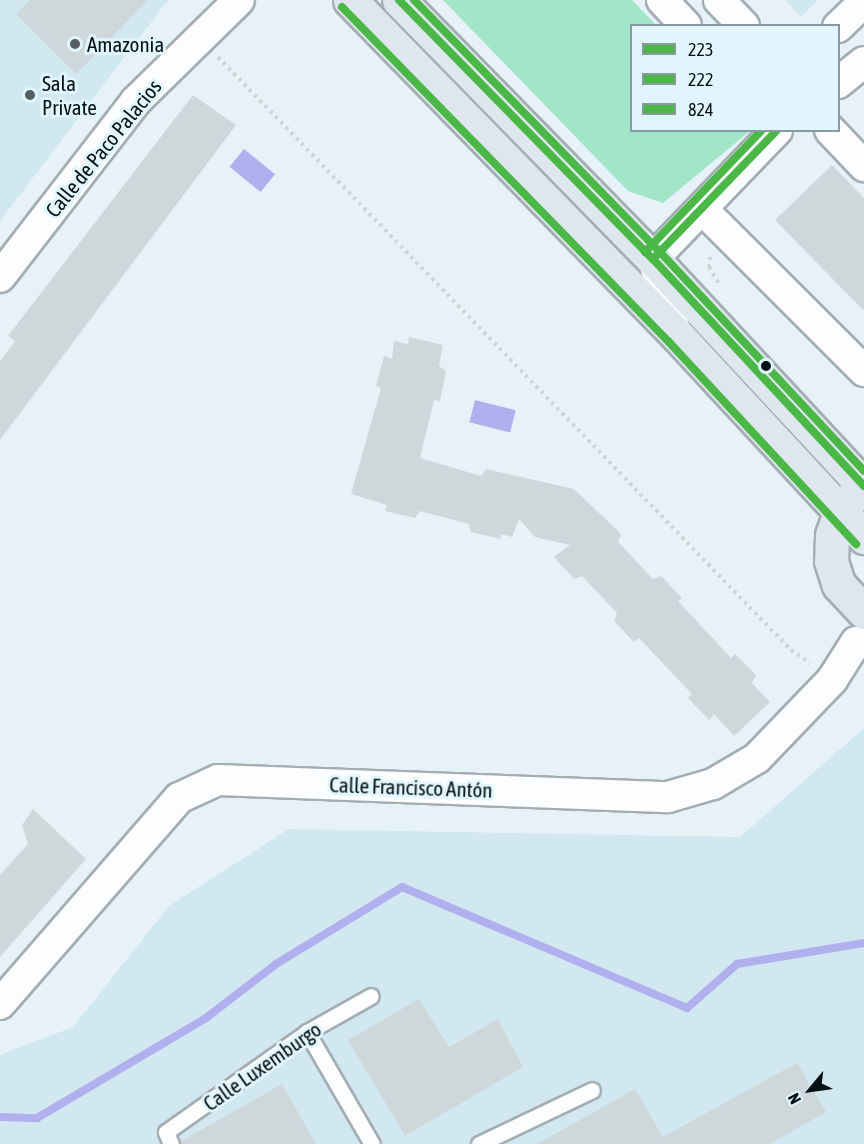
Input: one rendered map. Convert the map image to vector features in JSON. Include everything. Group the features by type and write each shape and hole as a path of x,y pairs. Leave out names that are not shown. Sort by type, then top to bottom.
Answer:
{"main road":[{"path":"350,0 676,334 864,537"},
{"path":"399,0 653,259 864,487 840,512 832,535 831,561 839,585 860,627"}],"street":[{"name":"Calle de Paco Palacios","path":"0,277 136,101 239,0"},
{"path":"662,0 684,24"},
{"path":"719,0 742,24"},
{"path":"840,25 864,2"},
{"path":"840,81 864,62"},
{"path":"676,334 653,259 703,210 775,132"},
{"path":"832,132 864,166"},
{"path":"703,210 864,371"},
{"name":"Calle Francisco Antón","path":"0,1004 179,798 218,780 668,797 713,784 757,758 832,680 860,627"}],"lane":[{"name":"Calle Luxemburgo","path":"171,1144 166,1132 307,1032 371,996"},
{"path":"307,1032 372,1144"},
{"path":"489,1141 592,1090"}],"path":[{"path":"201,38 791,650 832,680"}],"shaded area":[{"path":"0,0 168,0 0,221"},
{"path":"785,0 818,0 801,17"},
{"path":"864,728 864,1144 0,1144 0,1055 73,1027 169,906 289,829 740,837"}],"green space":[{"path":"443,0 632,0 655,24 630,24 630,132 749,132 663,203 628,191"}],"water":[{"path":"244,149 275,174 261,192 230,167"},
{"path":"475,400 516,410 510,432 469,422"}],"building":[{"name":"Amazonia","path":"30,0 148,0 76,74 16,14"},
{"path":"193,95 236,125 0,440 0,361 15,341 8,336"},
{"path":"832,165 864,198 864,311 775,220"},
{"path":"409,337 443,345 439,366 446,371 440,401 434,400 420,458 481,476 486,469 574,489 621,534 618,542 653,579 661,576 682,598 678,601 731,658 735,654 756,675 752,683 770,702 734,736 714,714 709,720 688,698 692,694 639,638 634,642 614,621 617,613 582,576 574,579 554,557 570,545 535,537 519,519 512,537 501,534 501,539 471,532 469,524 420,511 415,518 385,511 387,505 351,494 381,388 376,386 384,356 392,359 394,341 408,344"},
{"path":"33,809 86,859 0,957 0,875 28,844 22,825"},
{"path":"419,999 449,1047 498,1019 523,1067 405,1136 348,1040"},
{"path":"797,1063 826,1112 770,1144 537,1144 635,1089 663,1137"},
{"path":"282,1084 316,1144 181,1144 180,1142"}],"waterway":[{"path":"0,1117 37,1118 206,1018 276,964 402,887 687,1008 737,964 864,943"}],"transit line":[{"name":"223","path":"399,0 653,259 864,486"},
{"name":"824","path":"414,0 660,252 864,471"},
{"name":"222","path":"342,7 668,341 856,544"},
{"name":"824","path":"645,252 760,132"},
{"name":"223","path":"653,259 775,132"}],"place":[{"name":"Amazonia","path":"75,44"},
{"name":"Sala Private","path":"30,95"}]}
